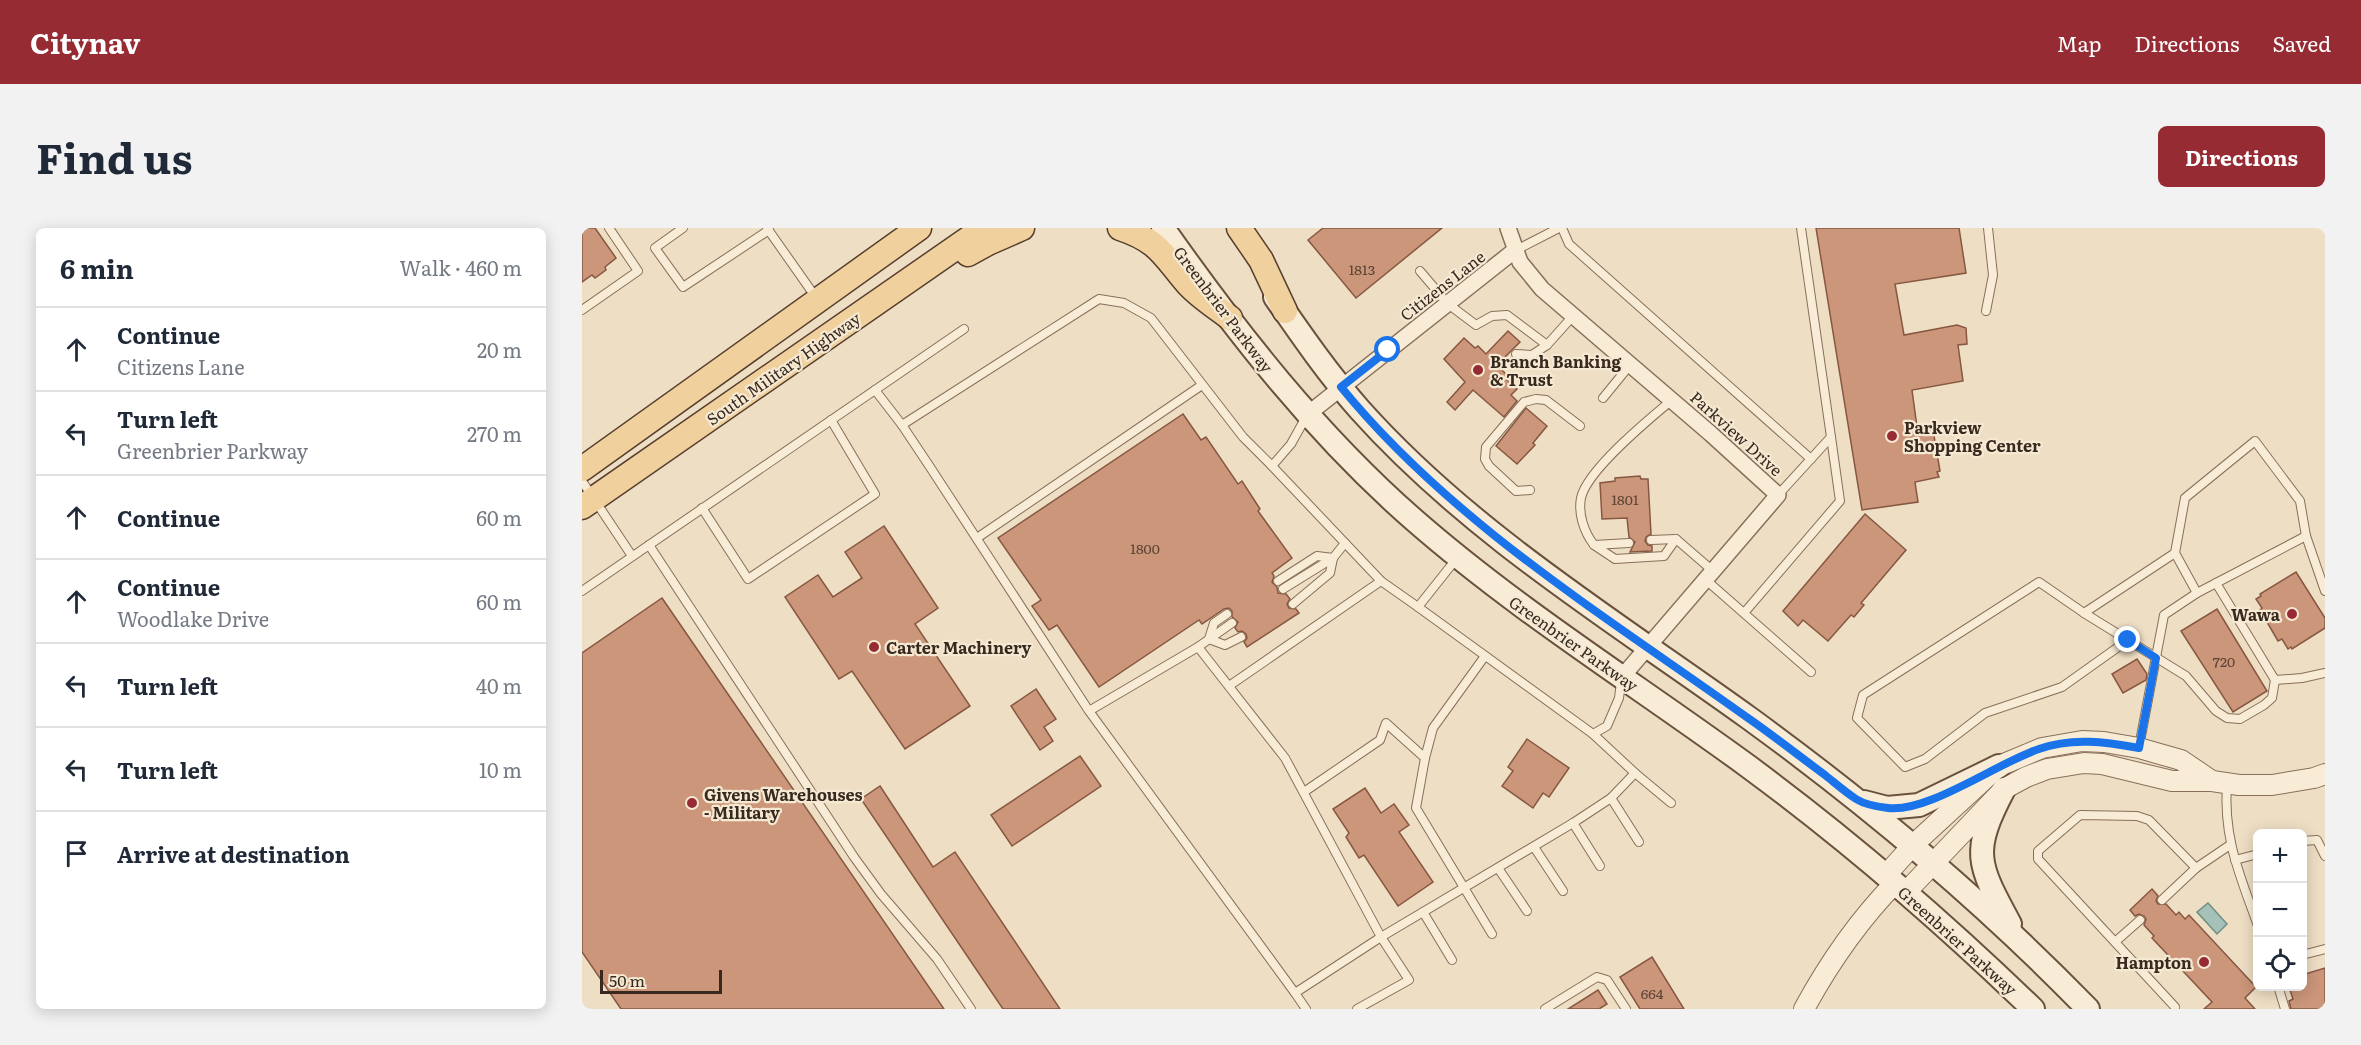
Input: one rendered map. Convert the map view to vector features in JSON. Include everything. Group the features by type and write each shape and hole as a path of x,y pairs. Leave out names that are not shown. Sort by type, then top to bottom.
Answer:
{"main road":[{"name":"South Military Highway","path":"582,469 919,228"},
{"name":"South Military Highway","path":"586,496 817,344 984,228"},
{"path":"817,344 882,312 964,256 1022,228"},
{"path":"1120,228 1147,240 1162,251 1188,284 1230,318"},
{"name":"Greenbrier Parkway","path":"1163,228 1289,393 1368,477 1458,557 1551,627 1792,799 1869,859 2033,1009"},
{"path":"1230,228 1285,311 1341,387 1390,441 1463,509 1571,592 1749,718 1857,800 1933,862 2020,941 2088,1009"},
{"path":"1239,228 1261,260 1285,311"},
{"path":"1857,800 1887,808 1911,807 1929,802 1999,766"},
{"path":"2004,789 1988,822 1981,850 1989,885 2020,941"}],"street":[{"name":"Parkview Drive","path":"1508,228 1514,251 1533,280 1779,495 1622,677"},
{"name":"Citizens Lane","path":"1308,414 1514,251"},
{"path":"1896,883 1913,845 1999,766 2042,748 2082,741 2139,748 2181,760 2219,781"},
{"path":"1804,1009 1844,944 1871,908 1896,883 1933,862 2004,789 2026,777 2047,769 2084,763 2134,770 2172,781 2219,781 2272,785 2325,774"}],"lane":[{"path":"582,310 638,271 609,228"},
{"path":"683,228 655,248 683,287 768,229 818,300"},
{"path":"1514,251 1561,228 1569,244 1811,459"},
{"path":"1744,614 1840,501 1802,228"},
{"path":"1986,310 1994,275 1988,228"},
{"path":"1420,271 1448,303 1476,325 1492,316 1507,315 1547,345"},
{"path":"902,425 1099,299 1124,303 1151,318 1243,437 1381,581 1593,734 1671,803"},
{"path":"1516,354 1532,355 1547,345 1573,316"},
{"path":"582,591 964,329"},
{"path":"1603,398 1630,365"},
{"path":"977,538 1202,385"},
{"path":"875,390 902,425 1089,711 1306,1009"},
{"path":"1530,490 1516,491 1489,466 1485,459 1486,447 1524,402 1530,400 1545,400 1580,426"},
{"path":"1672,400 1625,440 1588,483 1581,498 1584,532 1594,545 1615,559 1664,556 1676,539"},
{"path":"1272,466 1291,444 1308,414"},
{"path":"702,508 748,579 875,494 831,420"},
{"path":"1779,495 1831,437"},
{"path":"2197,593 2175,553 2185,498 2255,441 2300,501 2306,536 2325,591"},
{"path":"586,496 632,556"},
{"path":"2139,748 2164,615 2197,593 2306,536"},
{"path":"1651,540 1676,539 1744,614 1811,672"},
{"path":"1283,589 1333,558 1345,543"},
{"path":"1594,545 1629,543"},
{"path":"649,545 854,857 881,894 937,959 971,1009"},
{"path":"2084,613 2175,553"},
{"path":"1278,581 1317,556 1333,558"},
{"path":"1418,607 1458,557"},
{"path":"1293,604 1330,573 1333,558"},
{"path":"1229,686 1381,581"},
{"path":"2128,640 2062,687 1985,713 1925,759 1905,767 1857,718 1863,696 2039,582 2084,613 2186,675 2216,711 2227,718 2240,719 2272,698 2275,680 2216,583"},
{"path":"1209,639 1214,623 1227,614"},
{"path":"1089,711 1198,647 1232,623"},
{"path":"1209,639 1225,645 1241,637"},
{"path":"1198,647 1274,742 1304,792 1381,937 1409,980 1357,1009"},
{"path":"1485,656 1433,728 1416,808 1492,934"},
{"path":"2275,680 2325,673"},
{"path":"1593,734 1607,726 1619,698 1622,677"},
{"path":"1304,792 1380,740 1386,723 1425,758"},
{"path":"1295,993 1381,937 1573,824 1611,798 1635,773"},
{"path":"2219,781 2230,845 2253,912"},
{"path":"1611,798 1639,842"},
{"path":"2175,1007 2038,859 2038,851 2080,814 2136,816 2149,820 2196,868"},
{"path":"1573,824 1600,866"},
{"path":"2307,839 2317,840 2325,856"},
{"path":"2162,900 2196,868 2230,845"},
{"path":"1534,847 1563,891"},
{"path":"2235,860 2253,855"},
{"path":"1498,868 1527,911"},
{"path":"1423,912 1452,960"},
{"path":"2115,942 2140,920"},
{"path":"2307,954 2325,949"},
{"path":"1545,1009 1597,977 1607,980 1621,1007"},
{"path":"2279,991 2286,1009"}],"shaded area":[{"path":"2208,903 2227,924 2217,934 2197,912"}],"building":[{"path":"582,228 595,228 616,258 595,278 592,275 582,282"},
{"path":"1323,228 1442,228 1356,298 1308,240"},
{"name":"Parkview Shopping Center","path":"1816,228 1959,228 1966,273 1895,284 1904,335 1957,325 1966,328 1967,344 1958,345 1963,381 1912,390 1917,427 1932,424 1940,471 1937,472 1939,477 1915,482 1918,502 1862,510"},
{"name":"Branch Banking & Trust","path":"1508,331 1520,342 1497,365 1509,377 1507,380 1517,389 1511,395 1517,401 1504,417 1473,390 1455,410 1447,402 1465,382 1444,359 1464,338 1486,354"},
{"path":"1526,408 1547,426 1533,443 1535,445 1517,464 1496,446"},
{"path":"1183,414 1201,440 1206,437 1238,484 1242,481 1260,509 1258,511 1292,558 1272,573 1274,576 1272,582 1277,587 1278,593 1286,594 1290,599 1287,604 1289,608 1296,609 1299,613 1247,647 1244,642 1247,638 1246,634 1242,631 1238,632 1235,628 1238,622 1232,617 1232,611 1229,608 1224,609 1202,624 1199,620 1099,687 1057,625 1049,630 1032,606 1041,600 998,538"},
{"path":"1640,476 1641,479 1648,479 1651,534 1646,537 1645,541 1652,546 1652,551 1630,552 1635,542 1629,537 1627,518 1602,519 1600,483 1615,481 1615,478"},
{"path":"1865,514 1906,550 1861,603 1864,605 1854,617 1851,615 1828,641 1803,620 1798,626 1783,611"},
{"name":"Carter Machinery","path":"884,526 938,608 915,624 970,706 905,749 852,671 839,679 785,597 818,575 833,597 862,578 845,552"},
{"name":"Wawa","path":"2296,572 2325,618 2325,628 2292,649 2291,647 2288,649 2282,639 2278,641 2256,599 2261,596 2260,594"},
{"name":"Givens Warehouses - Military","path":"662,598 944,1009 621,1009 582,952 582,653"},
{"name":"Wawa","path":"2217,609 2267,691 2233,712 2181,631"},
{"path":"2137,659 2147,674 2146,680 2123,693 2112,674"},
{"path":"1036,689 1056,719 1044,727 1053,741 1040,750 1011,706"},
{"path":"1527,739 1569,768 1549,797 1543,793 1533,808 1502,786 1513,771 1508,767"},
{"path":"1080,756 1101,786 1012,846 991,815"},
{"path":"880,786 933,867 955,852 1060,1009 1003,1009 861,799"},
{"path":"1365,788 1381,813 1394,804 1409,825 1399,832 1433,882 1398,906 1364,855 1359,858 1346,837 1349,833 1333,809"},
{"name":"Hampton","path":"2152,889 2158,896 2156,901 2158,904 2166,904 2176,915 2179,912 2185,919 2189,915 2253,984 2253,990 2245,998 2255,1009 2204,1009 2212,1002 2152,938 2154,936 2144,925 2146,919 2144,916 2139,914 2135,916 2130,910"},
{"path":"1652,957 1684,1009 1640,1009 1620,977"},
{"path":"2325,968 2325,1009 2291,1009 2289,1001 2293,999 2290,991 2307,991 2307,973"},
{"path":"1598,990 1607,1004 1599,1009 1568,1009"}],"place":[{"name":"Branch Banking & Trust","path":"1478,370"},
{"name":"Parkview Shopping Center","path":"1892,436"},
{"name":"Wawa","path":"2292,614"},
{"name":"Carter Machinery","path":"874,647"},
{"name":"Givens Warehouses - Military","path":"692,803"},
{"name":"Hampton","path":"2204,962"}],"route":[{"path":"1388,350 1341,387 1360,410 1419,469 1463,509 1520,554 1749,718 1857,800 1898,809 1919,805 2017,757 2042,748 2082,741 2139,748 2156,658 2128,640"}]}
